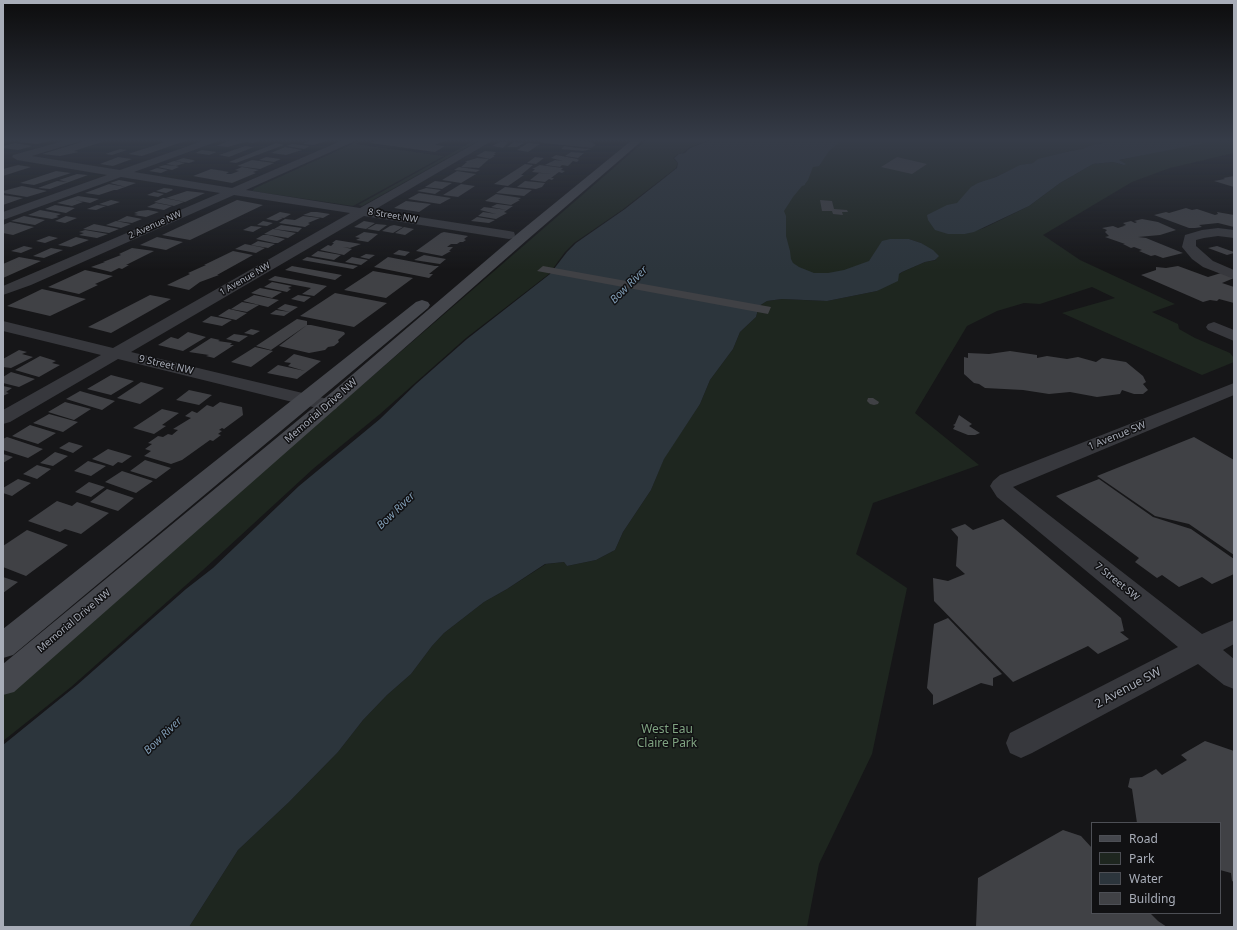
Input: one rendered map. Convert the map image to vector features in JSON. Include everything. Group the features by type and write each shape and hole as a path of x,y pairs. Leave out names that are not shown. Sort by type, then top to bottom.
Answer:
{"main road":[{"name":"Memorial Drive NW","path":"3,646 571,183"},
{"name":"Memorial Drive NW","path":"3,682 329,405 522,237 586,183"}],"street":[{"path":"3,216 91,183"},
{"name":"8 Street NW","path":"184,183 509,235"},
{"name":"2 Avenue NW","path":"3,291 250,183"},
{"name":"1 Avenue NW","path":"3,418 410,183"},
{"path":"1234,234 1218,232 1202,234 1190,238 1189,247 1196,256 1208,264 1234,275"},
{"name":"2 Avenue NW","path":"3,295 26,282"},
{"path":"1234,321 1214,327 1234,336"},
{"name":"9 Street NW","path":"3,326 329,405"},
{"name":"1 Avenue SW","path":"1001,486 1008,480 1234,388"},
{"name":"7 Street SW","path":"1001,486 1005,492 1234,676"},
{"name":"2 Avenue SW","path":"1021,744 1234,631"}],"green space":[{"path":"265,183 394,183 353,206 252,191"},
{"path":"397,183 402,183 362,206 358,205"},
{"path":"596,183 656,183 622,210 574,243 565,252 549,274 466,338 380,414 314,468 203,570 71,687 3,741 3,695"},
{"name":"West Eau Claire Park","path":"799,183 982,183 978,185 949,233 965,234 984,228 1029,206 1059,183 1130,183 1043,235 1080,260 1175,304 1152,312 1178,324 1179,329 1195,338 1230,353 1234,358 1234,362 1202,375 1062,313 1115,298 1092,287 1040,304 1024,303 997,311 967,326 915,413 979,465 873,503 856,554 907,588 872,754 819,864 807,927 189,927 238,850 289,802 338,752 363,720 387,695 411,674 444,633 484,602 546,564 564,562 567,566 596,560 615,550 623,532 651,490 664,458 700,404 710,380 733,349 740,332 756,317 759,306 767,301 782,299 827,301 877,291 902,272 925,262 936,260 921,243 909,239 871,264 851,270 820,275 799,270 788,262 781,211"}],"water":[{"name":"Bow River","path":"657,183 805,183 793,197 784,211 786,216 786,236 791,259 793,263 799,267 814,273 828,273 844,270 869,261 882,241 890,239 909,239 921,243 933,250 939,256 935,260 925,262 902,272 899,274 898,281 877,291 827,301 782,299 767,301 759,306 756,317 740,332 733,349 710,380 700,404 664,459 651,490 623,532 615,550 596,560 567,566 564,562 545,564 484,602 444,633 411,674 387,695 363,720 338,752 289,802 238,850 189,927 3,927 3,745 77,685 186,589 213,568 299,486 380,419 416,384 467,339 550,274 576,243 625,209"},
{"path":"977,183 1059,183 1029,206 974,232 965,234 948,234 935,230 928,220 927,215 947,205 957,203 971,187"}],"building":[{"path":"23,183 39,183 34,185"},
{"path":"50,183 65,183 50,189 38,188"},
{"path":"112,183 135,183 125,187"},
{"path":"431,183 451,183 442,189 425,187"},
{"path":"495,183 512,183 508,186"},
{"path":"522,183 545,183 542,187 536,189 517,187"},
{"path":"1222,183 1234,183 1234,187"},
{"path":"109,184 125,187 99,195 85,193"},
{"path":"461,184 475,186 458,197 443,195"},
{"path":"22,186 47,191 27,197 3,193 3,191"},
{"path":"505,187 532,190 524,196 496,193"},
{"path":"164,188 173,190 166,193 156,191"},
{"path":"426,188 441,190 435,194 417,191"},
{"path":"187,191 205,193 185,202 166,198"},
{"path":"154,192 164,194 158,197 147,195"},
{"path":"419,193 451,198 440,204 408,199"},
{"path":"496,194 521,198 511,205 485,201"},
{"path":"3,195 23,198 3,205"},
{"path":"78,196 99,199 90,203 75,200 83,202 72,206 57,203"},
{"path":"163,198 184,202 174,206 154,202"},
{"path":"111,200 120,202 108,206 99,204"},
{"path":"237,200 263,205 190,240 162,235"},
{"path":"820,200 832,201 834,209 847,210 848,212 842,212 843,215 833,214 832,211 822,211"},
{"path":"406,201 431,204 419,212 394,208"},
{"path":"156,203 172,206 164,210 147,207"},
{"path":"497,204 513,206 507,210 491,207"},
{"path":"55,205 75,208 66,213 45,209"},
{"path":"97,205 106,206 96,210 87,209"},
{"path":"484,207 507,210 504,212 507,213 496,219 478,216 483,212 496,214 480,210"},
{"path":"1186,208 1192,210 1197,209 1215,215 1218,214 1217,212 1234,215 1234,227 1218,223 1199,225 1202,227 1189,228 1154,215 1166,212 1169,213"},
{"path":"40,210 61,214 56,216 59,217 52,219 28,215"},
{"path":"148,210 159,212 146,217 134,215 138,214 134,213 139,211"},
{"path":"280,212 291,214 284,218 279,217 283,218 277,221 266,219"},
{"path":"311,212 330,214 323,218 303,215"},
{"path":"24,216 45,220 35,225 11,221"},
{"path":"66,216 77,218 65,223 55,221"},
{"path":"127,216 142,219 132,223 117,221"},
{"path":"303,216 320,218 308,223 310,224 305,227 279,223 285,219 295,220"},
{"path":"477,217 495,220 489,223 471,221"},
{"path":"1142,219 1158,222 1176,230 1160,235 1138,237 1146,238 1183,253 1163,258 1155,255 1151,256 1139,251 1142,250 1134,247 1131,248 1123,244 1125,244 1105,237 1109,236 1105,232 1107,230 1102,228 1113,226 1118,228 1126,225 1123,223 1131,221 1135,223 1137,222 1134,221"},
{"path":"116,221 131,224 121,228 106,225"},
{"path":"263,221 273,223 267,226 257,225"},
{"path":"364,221 375,223 366,229 354,227"},
{"path":"10,222 34,227 13,235 3,233 3,225"},
{"path":"94,224 119,229 109,233 83,229"},
{"path":"376,224 387,225 379,231 367,229"},
{"path":"281,225 302,228 298,232 274,229"},
{"path":"394,225 403,227 393,233 382,231 390,226"},
{"path":"251,226 262,227 253,232 243,230"},
{"path":"404,227 414,229 405,235 395,233"},
{"path":"273,229 296,233 288,238 264,234"},
{"path":"85,230 108,234 97,238 79,235 84,233 79,232"},
{"path":"364,232 378,234 368,242 356,240 360,238 355,237"},
{"path":"444,232 468,236 463,242 451,244 447,247 453,247 449,251 451,251 442,256 416,251 441,233"},
{"path":"263,235 285,239 278,243 274,243 256,239"},
{"path":"49,236 58,238 45,243 36,241"},
{"path":"76,237 89,240 71,247 58,245"},
{"path":"157,237 183,242 166,250 140,245"},
{"path":"336,240 361,244 350,248 343,247 352,249 344,255 320,250 328,245 331,246"},
{"path":"258,241 275,244 268,248 251,245"},
{"path":"245,244 265,248 256,253 235,249"},
{"path":"24,246 33,248 21,253 11,251"},
{"path":"1217,246 1234,253 1227,255 1208,248"},
{"path":"51,248 63,250 44,258 33,256"},
{"path":"132,248 154,251 126,265 129,265 122,269 119,268 111,272 91,267 121,255 119,254"},
{"path":"399,250 410,252 405,256 393,254"},
{"path":"233,251 253,255 217,275 219,275 200,282 189,290 167,285 190,274 188,273"},
{"path":"318,251 341,255 334,260 311,256"},
{"path":"366,254 375,255 369,259 360,257"},
{"path":"424,255 446,259 440,264 414,260"},
{"path":"19,257 41,261 3,278 3,264"},
{"path":"307,257 358,266 353,269 302,260"},
{"path":"352,257 368,260 361,265 345,262"},
{"path":"388,257 439,266 429,274 433,274 429,278 374,267"},
{"path":"292,266 342,275 335,280 285,270"},
{"path":"543,266 771,307 768,314 537,271"},
{"path":"1178,266 1208,277 1221,273 1234,278 1222,283 1234,287 1234,303 1219,299 1217,301 1210,300 1203,302 1141,275 1156,270 1156,267 1166,268"},
{"path":"85,270 113,276 95,284 98,285 79,294 48,287"},
{"path":"373,271 413,278 386,298 344,290"},
{"path":"275,276 327,286 314,296 302,294 311,288 268,280"},
{"path":"272,282 292,286 288,288 291,289 287,292 264,287"},
{"path":"260,288 282,292 272,298 251,293"},
{"path":"42,289 86,299 50,316 7,306"},
{"path":"335,293 387,303 354,327 300,316"},
{"path":"150,295 171,299 111,333 88,327"},
{"path":"254,295 279,300 268,307 243,301"},
{"path":"298,295 311,297 304,302 291,299"},
{"path":"242,302 259,305 247,312 231,309"},
{"path":"285,304 298,307 290,312 277,309"},
{"path":"229,309 247,313 236,320 218,316"},
{"path":"276,310 290,312 284,316 270,314"},
{"path":"211,316 232,320 222,326 202,322"},
{"path":"297,319 307,321 307,325 271,350 256,346"},
{"path":"307,325 344,332 345,334 334,346 328,347 325,350 309,353 279,346"},
{"path":"251,329 260,331 253,335 244,333"},
{"path":"188,332 206,337 183,351 158,345 171,337 178,339"},
{"path":"234,334 248,336 239,342 226,339"},
{"path":"211,338 220,340 218,341 232,343 230,345 234,345 214,358 206,356 209,355 189,352"},
{"path":"255,347 273,351 251,367 231,362"},
{"path":"19,350 27,352 22,354 33,357 11,368 3,367 3,359"},
{"path":"1010,351 1037,355 1037,358 1047,356 1067,359 1078,357 1096,362 1102,358 1126,362 1143,376 1146,382 1143,384 1148,390 1143,394 1134,394 1122,390 1120,394 1097,397 1070,392 1049,394 1023,390 985,388 974,383 964,374 964,357 968,358 968,353 989,354"},
{"path":"294,354 321,361 297,379 267,373 278,365 305,371 288,366 291,363 284,362"},
{"path":"40,356 56,361 52,363 60,365 39,377 15,370"},
{"path":"11,372 35,379 19,387 3,383 3,377"},
{"path":"111,375 134,381 111,395 87,389"},
{"path":"141,382 164,388 140,404 117,398"},
{"path":"3,386 12,388 6,392 9,393 3,396"},
{"path":"189,390 212,395 199,405 176,400"},
{"path":"80,391 115,401 102,410 66,399"},
{"path":"868,398 873,398 879,402 878,404 874,405 870,404 867,401"},
{"path":"65,402 91,409 74,420 48,412"},
{"path":"220,402 242,407 243,415 224,429 222,428 219,430 222,431 218,434 221,435 213,441 210,440 182,460 171,464 144,456 151,451 145,449 152,444 148,443 158,436 163,437 168,434 172,435 178,430 173,429 191,418 185,416 192,411 197,413 207,405 213,407"},
{"path":"162,409 179,413 162,425 166,426 154,434 133,428"},
{"path":"49,414 78,422 63,432 33,423"},
{"path":"959,415 972,424 969,426 980,433 968,435 953,429 955,426 953,425 955,424"},
{"path":"30,425 56,433 38,444 12,436"},
{"path":"7,437 43,449 28,458 3,450 3,439"},
{"path":"1194,437 1234,460 1234,555 1189,524 1155,516 1097,476"},
{"path":"69,442 83,446 73,453 59,448"},
{"path":"108,449 132,456 122,463 118,462 113,466 92,459"},
{"path":"55,452 68,456 53,466 40,463"},
{"path":"3,454 13,457 3,463"},
{"path":"145,460 171,468 156,479 130,471"},
{"path":"88,461 106,466 91,476 74,471"},
{"path":"37,465 51,469 37,479 23,474"},
{"path":"122,471 153,481 136,493 105,482"},
{"path":"18,479 31,483 12,496 3,493 3,488"},
{"path":"1099,479 1153,517 1191,529 1234,559 1234,574 1212,584 1202,577 1179,587 1162,575 1157,578 1135,562 1139,558 1056,496"},
{"path":"89,482 105,487 91,497 75,492"},
{"path":"107,489 134,498 118,511 90,502"},
{"path":"57,501 72,506 77,502 109,513 81,534 65,529 60,532 28,521"},
{"path":"1003,519 1121,618 1124,631 1120,632 1129,639 1098,654 1088,646 1013,682 934,601 933,578 948,581 965,574 956,566 958,537 951,529 965,524 973,530"},
{"path":"27,530 68,545 26,576 3,567 3,546"},
{"path":"3,577 18,582 3,593"},
{"path":"948,618 1002,674 993,678 993,686 981,683 933,705 933,695 927,688 934,624"},
{"path":"1205,741 1234,751 1234,882 1232,881 1231,873 1221,870 1221,822 1137,822 1132,789 1128,787 1130,778 1142,777 1156,769 1162,775 1187,760 1181,755"},
{"path":"1063,830 1081,836 1091,847 1091,914 1151,914 1167,927 976,927 978,878"}]}
